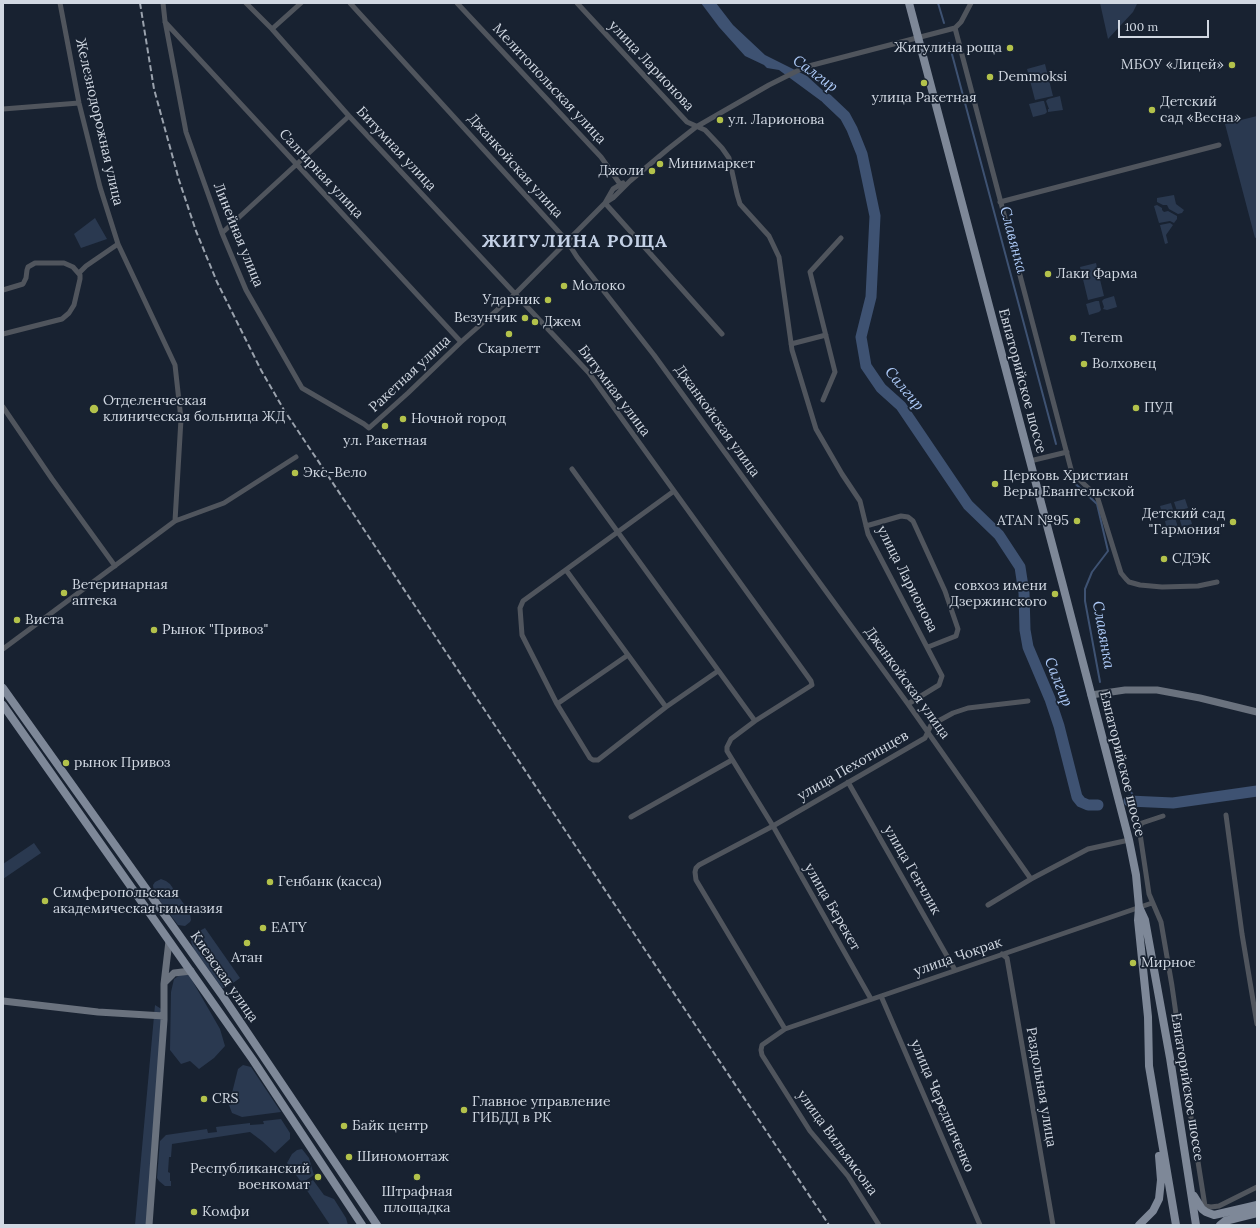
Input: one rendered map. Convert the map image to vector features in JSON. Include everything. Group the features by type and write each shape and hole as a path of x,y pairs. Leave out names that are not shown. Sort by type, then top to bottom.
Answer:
{"main road":[{"name":"Евпаторийское шоссе","path":"909,3 1129,840 1136,875 1139,907 1138,920 1148,1017 1149,1066 1176,1225"},
{"name":"Киевская улица","path":"3,688 224,998 377,1225"},
{"path":"1091,695 1125,690 1157,690 1200,698 1257,712"},
{"name":"Киевская улица","path":"3,705 253,1060 362,1225"},
{"name":"Евпаторийское шоссе","path":"1139,907 1145,920 1170,1058 1196,1225"},
{"path":"149,1225 164,1016 164,984 169,941"},
{"path":"164,984 169,976 174,973 191,971"},
{"path":"3,1001 98,1012 164,1016"},
{"path":"1139,1225 1146,1219 1156,1205 1160,1193 1161,1180 1149,1066"},
{"path":"303,1137 313,1129"},
{"path":"1191,1189 1202,1209 1211,1214 1218,1214 1257,1205"},
{"path":"1220,1225 1225,1221 1257,1213"}],"street":[{"name":"Железнодорожная улица","path":"60,3 79,103 100,187 118,244 175,365 181,420 175,521"},
{"name":"Линейная улица","path":"163,3 164,21 186,132 222,233 246,290 302,388 369,428"},
{"name":"Битумная улица","path":"246,3 272,29 349,116 589,373 812,682 812,685 755,721 731,739 727,747"},
{"path":"272,29 301,3"},
{"name":"Джанкойская улица","path":"350,3 567,241 577,257 654,355 908,704 1031,880"},
{"name":"Мелитопольская улица","path":"457,3 601,157 620,184"},
{"name":"улица Ларионова","path":"577,3 687,122 705,130 722,148 729,158 740,204 769,236 779,257 791,344 816,429 842,474 860,501 868,534 941,673 940,685 908,704"},
{"path":"971,3 961,22 955,28 1072,473 1097,496 1121,573 1124,578 1130,582 1151,587 1198,586 1217,582"},
{"name":"Салгирная улица","path":"164,21 296,165 462,342"},
{"name":"Ракетная улица","path":"369,428 515,294 606,203 622,190 630,181 696,127 805,67 955,28"},
{"path":"3,109 79,103"},
{"path":"222,233 349,116"},
{"path":"1000,202 1219,145"},
{"name":"Ракетная улица","path":"606,203 613,189 620,184 630,181"},
{"path":"606,203 722,334"},
{"path":"823,400 835,372 810,272 841,238"},
{"path":"79,273 86,266 118,244"},
{"path":"3,290 23,284 26,278 26,270 35,263 64,263 73,267 79,273 80,279 74,305 69,313 62,318 3,334"},
{"path":"791,344 826,335"},
{"path":"3,408 115,566"},
{"path":"1030,461 1067,452"},
{"path":"3,650 175,521 224,503 296,457"},
{"path":"572,469 755,721"},
{"path":"674,491 523,601 520,608 522,636 557,704 590,758 596,760 666,707 718,671"},
{"path":"866,526 901,516 908,517 913,521 945,591 958,629 956,636 928,647"},
{"path":"566,570 666,707"},
{"path":"557,704 628,655"},
{"name":"улица Пехотинцев","path":"785,1029 696,880 695,872 699,865 773,826 925,738 931,725 954,713 968,708 1028,702"},
{"name":"улица Берекет","path":"727,747 727,751 732,760 773,826 871,999"},
{"path":"632,817 732,760"},
{"name":"улица Генчлик","path":"848,782 956,970"},
{"path":"1226,815 1242,934 1257,1024"},
{"path":"1163,816 1142,823 1139,828 1149,894 1161,922 1205,1206 1211,1208 1219,1206 1257,1187"},
{"path":"988,905 1088,849 1129,840"},
{"name":"улица Чокрак","path":"762,1055 762,1045 785,1029 1152,903"},
{"name":"Раздольная улица","path":"1002,954 1007,958 1053,1225"},
{"name":"улица Чередниченко","path":"881,996 980,1225"},
{"name":"улица Вильямсона","path":"762,1055 810,1131 848,1176 879,1225"}],"shaded area":[{"path":"701,3 716,3 733,25 765,55 807,76 842,108 832,109 779,70 767,68 745,56 719,27"},
{"path":"1100,3 1137,4 1133,12 1108,39"},
{"path":"1045,64 1053,96 1035,100 1027,69"},
{"path":"1060,96 1063,110 1048,112 1049,109 1046,101 1048,99"},
{"path":"1044,101 1047,112 1045,114 1033,117 1029,104"},
{"path":"1257,116 1257,237 1255,238 1225,124"},
{"path":"1174,195 1176,204 1184,210 1182,213 1178,214 1169,209 1167,205 1157,202 1157,198"},
{"path":"1157,205 1162,208 1164,212 1168,211 1177,216 1174,223 1170,221 1159,223 1154,206"},
{"path":"95,218 107,239 81,248 74,234"},
{"path":"1170,223 1173,225 1166,235 1168,243 1165,244 1160,225"},
{"path":"1096,263 1104,296 1088,300 1080,267"},
{"path":"1114,296 1117,307 1107,310 1103,309 1104,307 1102,301"},
{"path":"1099,301 1101,310 1089,315 1086,304"},
{"path":"1185,499 1188,508 1177,511 1174,502"},
{"path":"1171,503 1174,513 1163,516 1160,506"},
{"path":"1189,514 1192,524 1182,527 1179,517"},
{"path":"1175,518 1178,527 1167,530 1165,521"},
{"path":"34,843 41,853 3,879 3,864"},
{"path":"161,879 170,884 190,913 191,920 185,926 178,925 154,893 153,885"},
{"path":"205,928 240,978 226,988 222,988 193,948 191,941 192,935"},
{"path":"180,975 189,975 220,1029 225,1046 214,1058 199,1069 190,1061 181,1064 170,1050 171,992 174,979"},
{"path":"155,1005 163,1010 147,1225 135,1225"},
{"path":"243,1065 251,1067 281,1112 242,1117 232,1113 229,1105 238,1069"},
{"path":"281,1119 290,1133 290,1139 275,1153 250,1132 172,1144 168,1172 170,1173 171,1186 165,1186 157,1178 160,1141 166,1135 207,1129 208,1133 217,1132 216,1127 250,1123 250,1125 264,1124 263,1121"},
{"path":"302,1149 309,1158 314,1175 302,1183 287,1163 292,1154 297,1150"},
{"path":"313,1180 324,1195 334,1199 346,1218 348,1225 330,1225 304,1186"}],"waterway":[{"name":"Славянка","path":"938,3 944,23"},
{"name":"Славянка","path":"949,43 1056,444"},
{"name":"Салгир","path":"827,99 845,116 852,129 862,154 875,216 871,297 861,337 866,366 881,388 901,406 968,505 999,535 1020,567 1024,593 1025,630 1028,647 1050,699 1059,726 1077,797 1081,802 1088,805 1098,805"},
{"name":"Славянка","path":"1063,470 1066,475 1097,504 1108,551 1092,572 1085,589 1085,601 1100,682"},
{"name":"Славянка","path":"1105,703 1127,786 1137,801"},
{"name":"Салгир","path":"1129,801 1173,803 1257,791"}],"railway":[{"path":"140,3 154,89 179,180 196,231 217,282 261,370 284,410 829,1225"}],"place":[{"name":"Жигулина роща","path":"1010,48"},
{"name":"МБОУ «Лицей»","path":"1232,65"},
{"name":"Demmoksi","path":"990,77"},
{"name":"улица Ракетная","path":"924,83"},
{"name":"Детский сад «Весна»","path":"1152,110"},
{"name":"ул. Ларионова","path":"720,120"},
{"name":"Минимаркет","path":"660,164"},
{"name":"Джоли","path":"652,171"},
{"name":"Лаки Фарма","path":"1048,274"},
{"name":"Молоко","path":"564,286"},
{"name":"Ударник","path":"548,300"},
{"name":"Везунчик","path":"525,318"},
{"name":"Джем","path":"535,322"},
{"name":"Скарлетт","path":"509,334"},
{"name":"Terem","path":"1073,338"},
{"name":"Волховец","path":"1084,364"},
{"name":"ПУД","path":"1136,408"},
{"name":"Отделенческая клиническая больница ЖД","path":"94,409"},
{"name":"Ночной город","path":"403,419"},
{"name":"ул. Ракетная","path":"385,426"},
{"name":"Экс-Вело","path":"295,473"},
{"name":"Церковь Христиан Веры Евангельской","path":"995,484"},
{"name":"ATAN №95","path":"1077,521"},
{"name":"Детский сад \"Гармония\"","path":"1233,522"},
{"name":"СДЭК","path":"1164,559"},
{"name":"Ветеринарная аптека","path":"64,593"},
{"name":"совхоз имени Дзержинского","path":"1055,594"},
{"name":"Виста","path":"17,620"},
{"name":"Рынок \"Привоз\"","path":"154,630"},
{"name":"рынок Привоз","path":"66,763"},
{"name":"Генбанк (касса)","path":"270,882"},
{"name":"Симферопольская академическая гимназия","path":"45,901"},
{"name":"EАTY","path":"263,928"},
{"name":"Атан","path":"247,943"},
{"name":"Мирное","path":"1133,963"},
{"name":"CRS","path":"204,1099"},
{"name":"Главное управление ГИБДД в РК","path":"464,1110"},
{"name":"Байк центр","path":"344,1126"},
{"name":"Шиномонтаж","path":"349,1157"},
{"name":"Республиканский военкомат","path":"318,1177"},
{"name":"Штрафная площадка","path":"417,1177"},
{"name":"Комфи","path":"194,1212"}],"district":[{"name":"ЖИГУЛИНА РОЩА","path":"575,242"}]}
